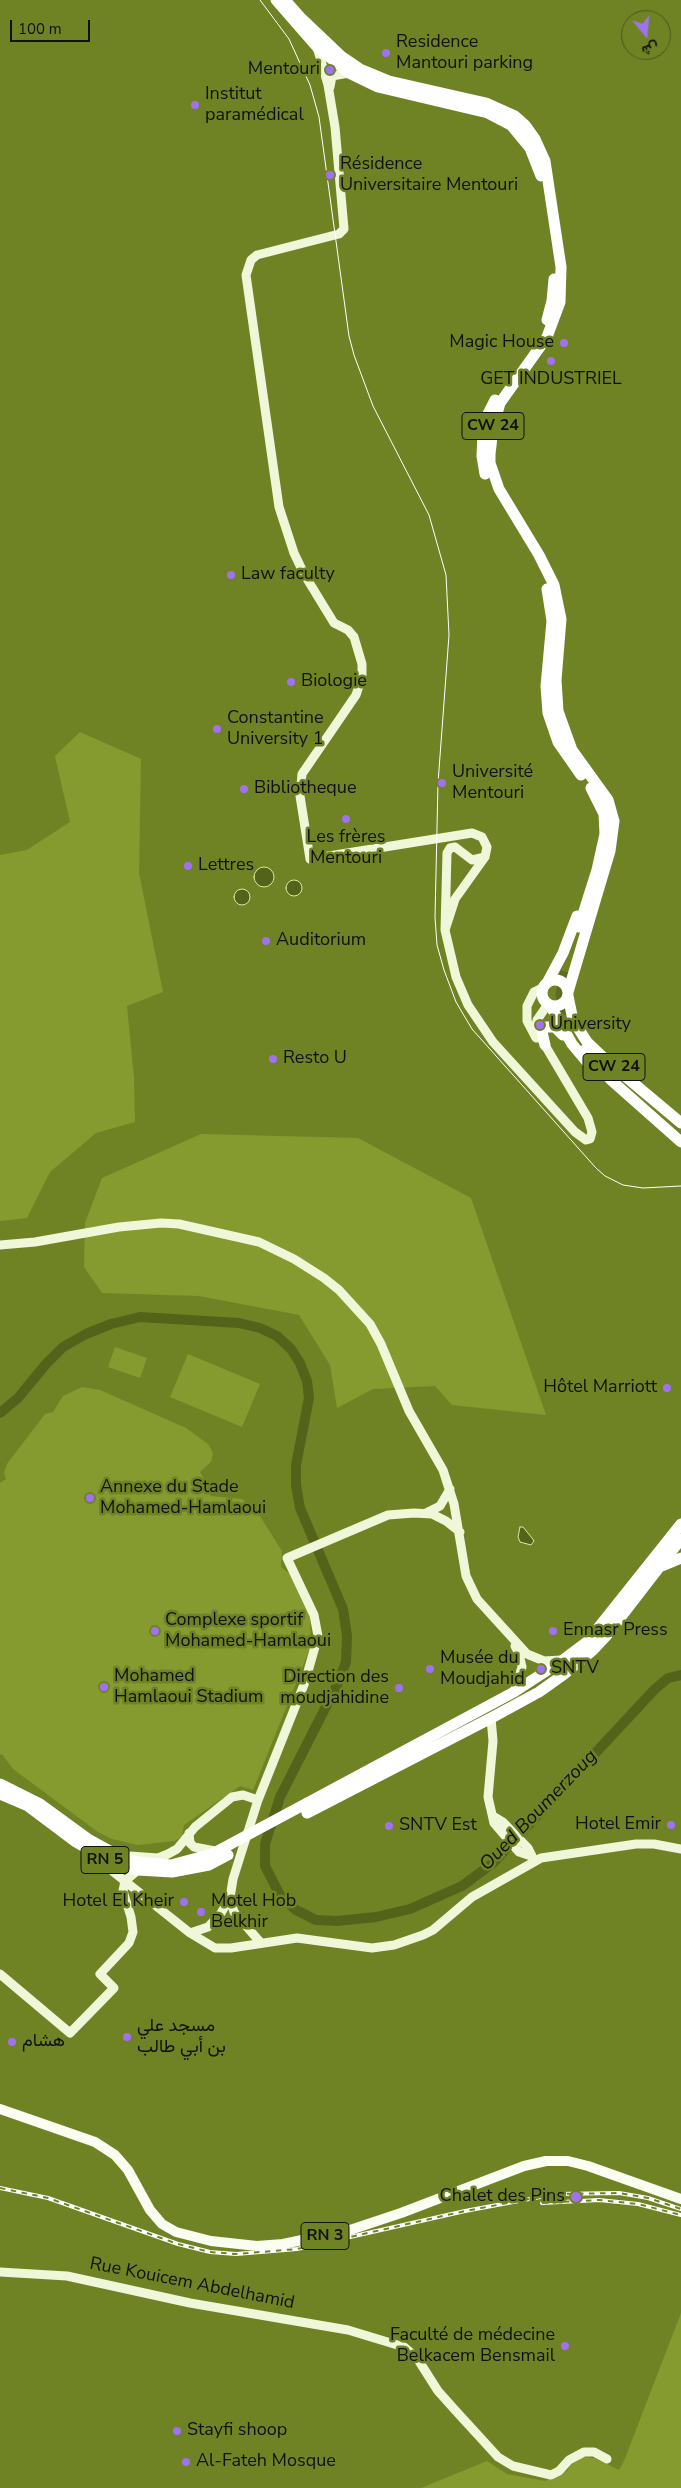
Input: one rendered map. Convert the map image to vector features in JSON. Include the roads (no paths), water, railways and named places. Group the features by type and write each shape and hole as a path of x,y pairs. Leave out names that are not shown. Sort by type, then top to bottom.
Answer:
{"highway":[{"name":"CW 24","path":"276,0 317,47 349,73 378,86 488,113 511,125 524,138 538,166 552,253 552,301 539,337 503,384 492,404 483,433 482,456 485,474 493,493 534,560 546,586 552,621 546,686 548,713 564,752 593,790 601,806 605,823 604,842 566,970"},
{"name":"CW 24","path":"285,0 341,56 360,69 389,81 486,103 515,116 536,139 545,161 561,267 560,302 543,343 500,403 493,428 490,463 499,489 539,555 554,585 561,619 556,680 558,711 572,750 608,800 614,821 610,851 568,994 573,1020 587,1042 607,1061 681,1122"},
{"name":"CW 24","path":"545,985 571,935 594,863 604,842"},
{"path":"558,980 565,984 568,994 563,1003 549,1004 542,994 545,985 558,980"},
{"name":"CW 24","path":"549,1004 572,1044 600,1073 611,1080"},
{"name":"CW 24","path":"564,1015 581,1046 611,1080 681,1142"},
{"path":"545,1045 542,1032 549,1026 559,1030 572,1044"},
{"path":"679,1531 681,1519"},
{"name":"RN 5","path":"0,1784 40,1804 88,1839 118,1856 139,1862 171,1865 222,1853 539,1692 593,1650 657,1570 679,1531"},
{"name":"RN 5","path":"300,1812 514,1692 564,1660 593,1636 679,1531"},
{"path":"657,1570 669,1562 681,1558"},
{"name":"RN 5","path":"0,1794 28,1806 99,1857 138,1870 187,1871 209,1865 222,1853"}],"main road":[{"name":"RN 3","path":"0,2108 95,2142 109,2150 128,2170 150,2210 162,2224 176,2232 211,2242 257,2246 283,2244 350,2230 402,2213 524,2166 546,2161 568,2161 588,2166 681,2199"}],"street":[{"path":"317,47 335,126 344,229 342,233 334,236 257,254 248,266 246,275 279,507 294,553 304,574 334,623 348,630 354,637 362,664 362,677 356,695 302,774 300,796 310,859 472,833 482,837 486,842 487,850 485,857 455,899 445,930"},
{"path":"330,98 332,76 349,73"},
{"path":"485,857 472,860 455,847 448,851 445,930 456,977 468,1005 482,1026 575,1132 582,1139 590,1139 592,1132 588,1118 536,1030 536,1025 549,1004"},
{"path":"545,985 531,996 526,1016 534,1036 545,1045"},
{"path":"0,1246 119,1227 161,1223 198,1227 251,1240 294,1259 339,1290 370,1324 409,1410 443,1470 450,1489 460,1532 466,1576 471,1590 510,1637 527,1654 553,1662 564,1660"},
{"path":"190,1933 208,1927 221,1913 230,1898 233,1879 258,1800 305,1682 318,1636 314,1615 287,1558 298,1551 388,1516 426,1513 440,1506 450,1489"},
{"path":"426,1513 446,1521 460,1532"},
{"path":"510,1637 520,1654 522,1667 514,1692"},
{"path":"491,1718 494,1740 488,1797 493,1816 502,1828 532,1858"},
{"path":"118,1856 158,1858 177,1849 189,1833 232,1797 243,1795 258,1800"},
{"path":"189,1833 190,1843 194,1847 222,1853"},
{"path":"76,1842 190,1933 208,1945 222,1949 297,1938 362,1948 394,1945 433,1930 463,1903 532,1858 636,1844 654,1844 681,1850"},
{"path":"0,1974 70,2033 114,1988 100,1974 129,1943 133,1932 131,1917 123,1891 125,1882 138,1870"},
{"path":"230,1898 234,1912 241,1923 260,1942"},
{"name":"Rue Kouicem Abdelhamid","path":"0,2272 67,2276 206,2306 348,2330 404,2347 412,2353 438,2391 455,2410 490,2448 513,2466 551,2476 559,2471 569,2460 584,2452 594,2452 607,2460"}],"waterway":[{"name":"Oued Boumerzoug","path":"0,1413 18,1398 63,1347 86,1334 111,1324 140,1317 239,1323 260,1328 277,1336 291,1349 300,1363 307,1381 309,1398 296,1465 296,1485 300,1508 343,1609 347,1636 346,1662 338,1683 280,1797 265,1844 265,1866 281,1897 296,1910 316,1920 337,1921 376,1917 410,1909 462,1886 493,1863 654,1690 668,1678 681,1675"}],"tunnel":[{"path":"564,1015 561,995 566,970"}],"tram line":[{"path":"260,0 289,39 310,85 319,117 349,336 354,355 373,406 429,515 446,575 449,635 438,783 435,917 437,945 444,970 456,1002 472,1029 596,1168 605,1176 623,1185 643,1188 681,1186"}],"railway":[{"path":"0,2188 48,2198 178,2244 210,2252 236,2254 297,2249 465,2211 556,2194 619,2193 648,2198 681,2209"},
{"path":"542,2203 599,2200 638,2204 681,2215"}],"place":[{"name":"Residence Mantouri parking","path":"386,53"},
{"name":"Mentouri","path":"330,70"},
{"name":"Institut paramédical","path":"195,105"},
{"name":"Résidence Universitaire Mentouri","path":"330,175"},
{"name":"Magic House","path":"564,343"},
{"name":"GET INDUSTRIEL","path":"551,361"},
{"name":"Law faculty","path":"231,575"},
{"name":"Biologie","path":"291,682"},
{"name":"Constantine University 1","path":"217,729"},
{"name":"Université Mentouri","path":"442,783"},
{"name":"Bibliotheque","path":"244,789"},
{"name":"Les frères Mentouri","path":"346,819"},
{"name":"Lettres","path":"188,866"},
{"name":"Auditorium","path":"266,941"},
{"name":"University","path":"540,1025"},
{"name":"Resto U","path":"273,1059"},
{"name":"Hôtel Marriott","path":"667,1388"},
{"name":"Annexe du Stade Mohamed-Hamlaoui","path":"90,1498"},
{"name":"Complexe sportif Mohamed-Hamlaoui","path":"155,1631"},
{"name":"Ennasr Press","path":"553,1631"},
{"name":"Musée du Moudjahid","path":"430,1669"},
{"name":"SNTV","path":"541,1669"},
{"name":"Mohamed Hamlaoui Stadium","path":"104,1687"},
{"name":"Direction des moudjahidine","path":"399,1688"},
{"name":"Hotel Emir","path":"671,1825"},
{"name":"SNTV Est","path":"389,1826"},
{"name":"Hotel El Kheir","path":"184,1902"},
{"name":"Motel Hob Belkhir","path":"201,1912"},
{"name":"مسجد علي بن أبي طالب","path":"127,2037"},
{"name":"هشام","path":"12,2042"},
{"name":"Chalet des Pins","path":"576,2197"},
{"name":"Faculté de médecine Belkacem Bensmail","path":"565,2346"},
{"name":"Stayfi shoop","path":"177,2431"},
{"name":"Al-Fateh Mosque","path":"186,2462"}]}
